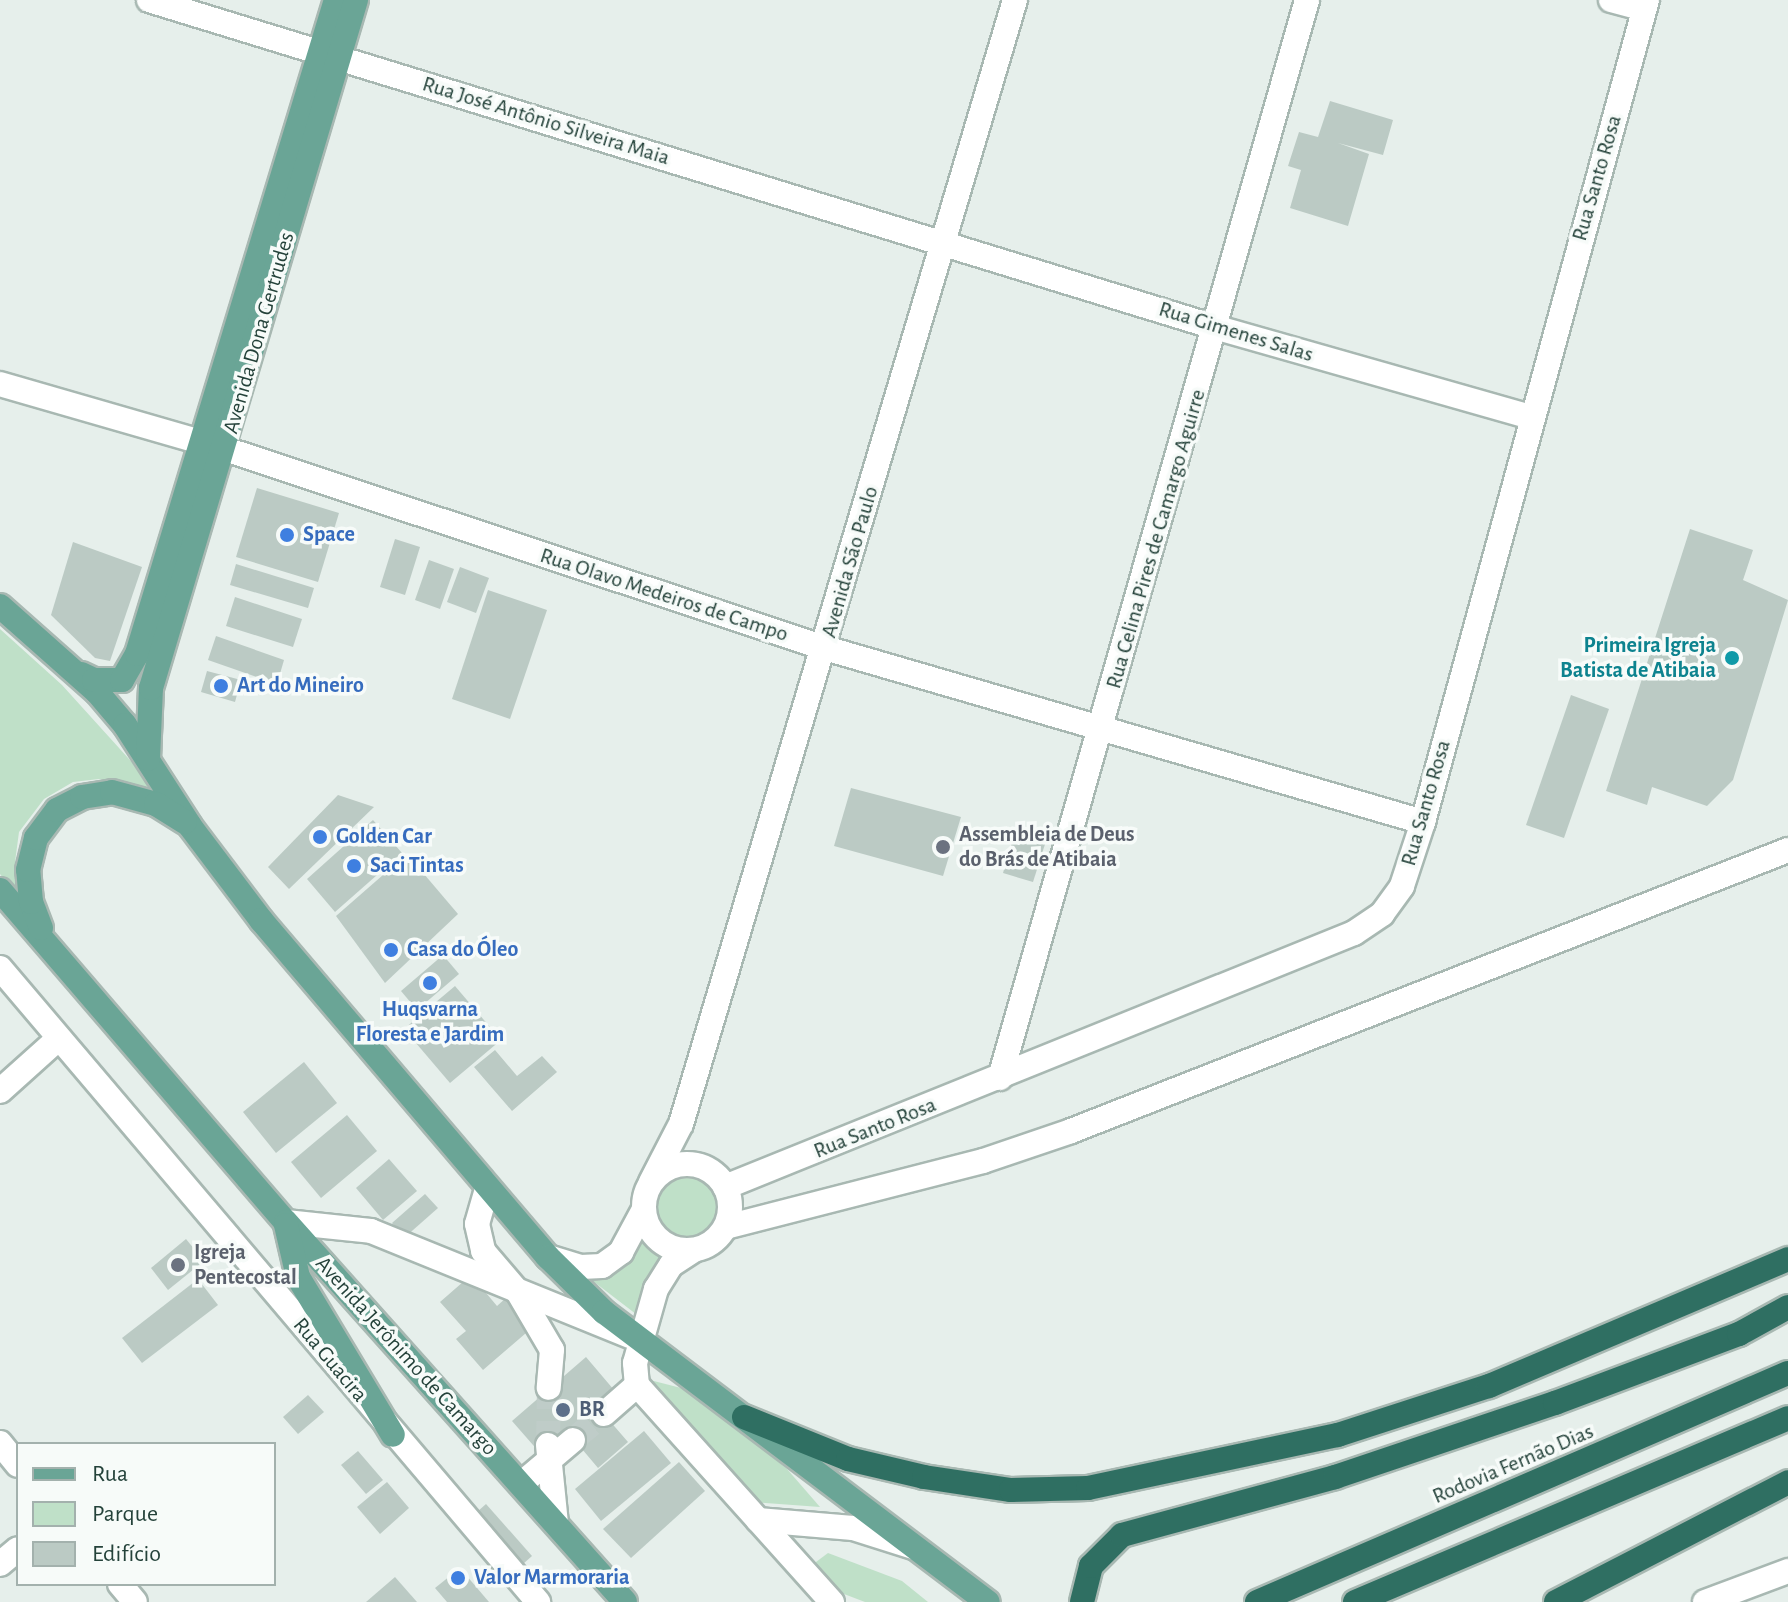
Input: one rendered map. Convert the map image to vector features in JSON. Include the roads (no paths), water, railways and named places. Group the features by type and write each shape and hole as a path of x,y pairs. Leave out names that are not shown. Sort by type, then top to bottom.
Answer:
{"highway":[{"path":"744,1417 848,1459 924,1477 1011,1490 1088,1488 1338,1435 1489,1386 1788,1259"},
{"path":"1082,1602 1091,1566 1122,1535 1335,1477 1526,1413 1739,1334 1788,1307"},
{"name":"Rodovia Fernão Dias","path":"1257,1602 1704,1410 1788,1370"},
{"path":"1355,1602 1788,1418"},
{"path":"1556,1602 1788,1482"}],"main road":[{"name":"Avenida Dona Gertrudes","path":"148,759 147,711 225,449 328,56 336,0"},
{"name":"Avenida Dona Gertrudes","path":"72,669 94,680 122,680 137,654 200,442 328,56 356,0"},
{"path":"0,606 72,669 117,715 190,826 326,1000 548,1257 643,1341 988,1602"},
{"path":"47,944 31,902 28,870 36,838 57,810 82,797 112,792 156,804 190,826"},
{"name":"Avenida Jerônimo de Camargo","path":"0,890 286,1222 625,1602"},
{"path":"286,1222 298,1277 393,1435"}],"street":[{"name":"Rua José Antônio Silveira Maia","path":"149,0 944,241"},
{"name":"Avenida São Paulo","path":"651,1182 681,1124 825,648 1015,0"},
{"name":"Rua Celina Pires de Camargo Aguirre","path":"1000,1078 1218,328 1307,0"},
{"path":"1611,0 1646,5"},
{"name":"Rua Santo Rosa","path":"725,1187 1354,933 1382,914 1402,886 1423,822 1531,417 1646,5"},
{"name":"Rua Gimenes Salas","path":"944,241 1218,328 1531,417"},
{"name":"Rua Olavo Medeiros de Campo","path":"0,384 225,449 825,648 1100,731 1423,822"},
{"path":"832,1602 637,1385 635,1363 656,1289 671,1265 694,1250 707,1246 726,1227 983,1161 1071,1131 1788,850"},
{"name":"Rua Guacira","path":"0,968 393,1435 538,1602"},
{"path":"0,1091 58,1039"},
{"path":"681,1124 704,1167 725,1187 730,1200 726,1227"},
{"path":"548,1257 581,1267 602,1266 621,1252 643,1211 651,1182 674,1165 704,1167"},
{"path":"487,1189 477,1224 483,1251 518,1292 552,1350 549,1388"},
{"path":"643,1211 656,1238 667,1246 694,1250"},
{"path":"286,1222 371,1231 643,1341"},
{"path":"604,1414 637,1385"},
{"path":"521,1484 547,1454 573,1440"},
{"path":"0,1443 16,1463"},
{"path":"547,1454 556,1524"},
{"path":"758,1520 853,1528 915,1548"},
{"path":"0,1564 16,1551"},
{"path":"1705,1602 1788,1571"},
{"path":"122,1586 135,1602"}],"tunnel":[{"path":"548,1445 549,1388"},
{"path":"573,1440 604,1414"}],"place":[{"name":"Space","path":"287,535"},
{"name":"Primeira Igreja Batista de Atibaia","path":"1732,658"},
{"name":"Art do Mineiro","path":"221,686"},
{"name":"Golden Car","path":"320,837"},
{"name":"Assembleia de Deus do Brás de Atibaia","path":"943,847"},
{"name":"Saci Tintas","path":"354,866"},
{"name":"Casa do Óleo","path":"391,950"},
{"name":"Huqsvarna Floresta e Jardim","path":"430,983"},
{"name":"Igreja Pentecostal","path":"178,1265"},
{"name":"BR","path":"563,1410"},
{"name":"Valor Marmoraria","path":"458,1578"}]}
